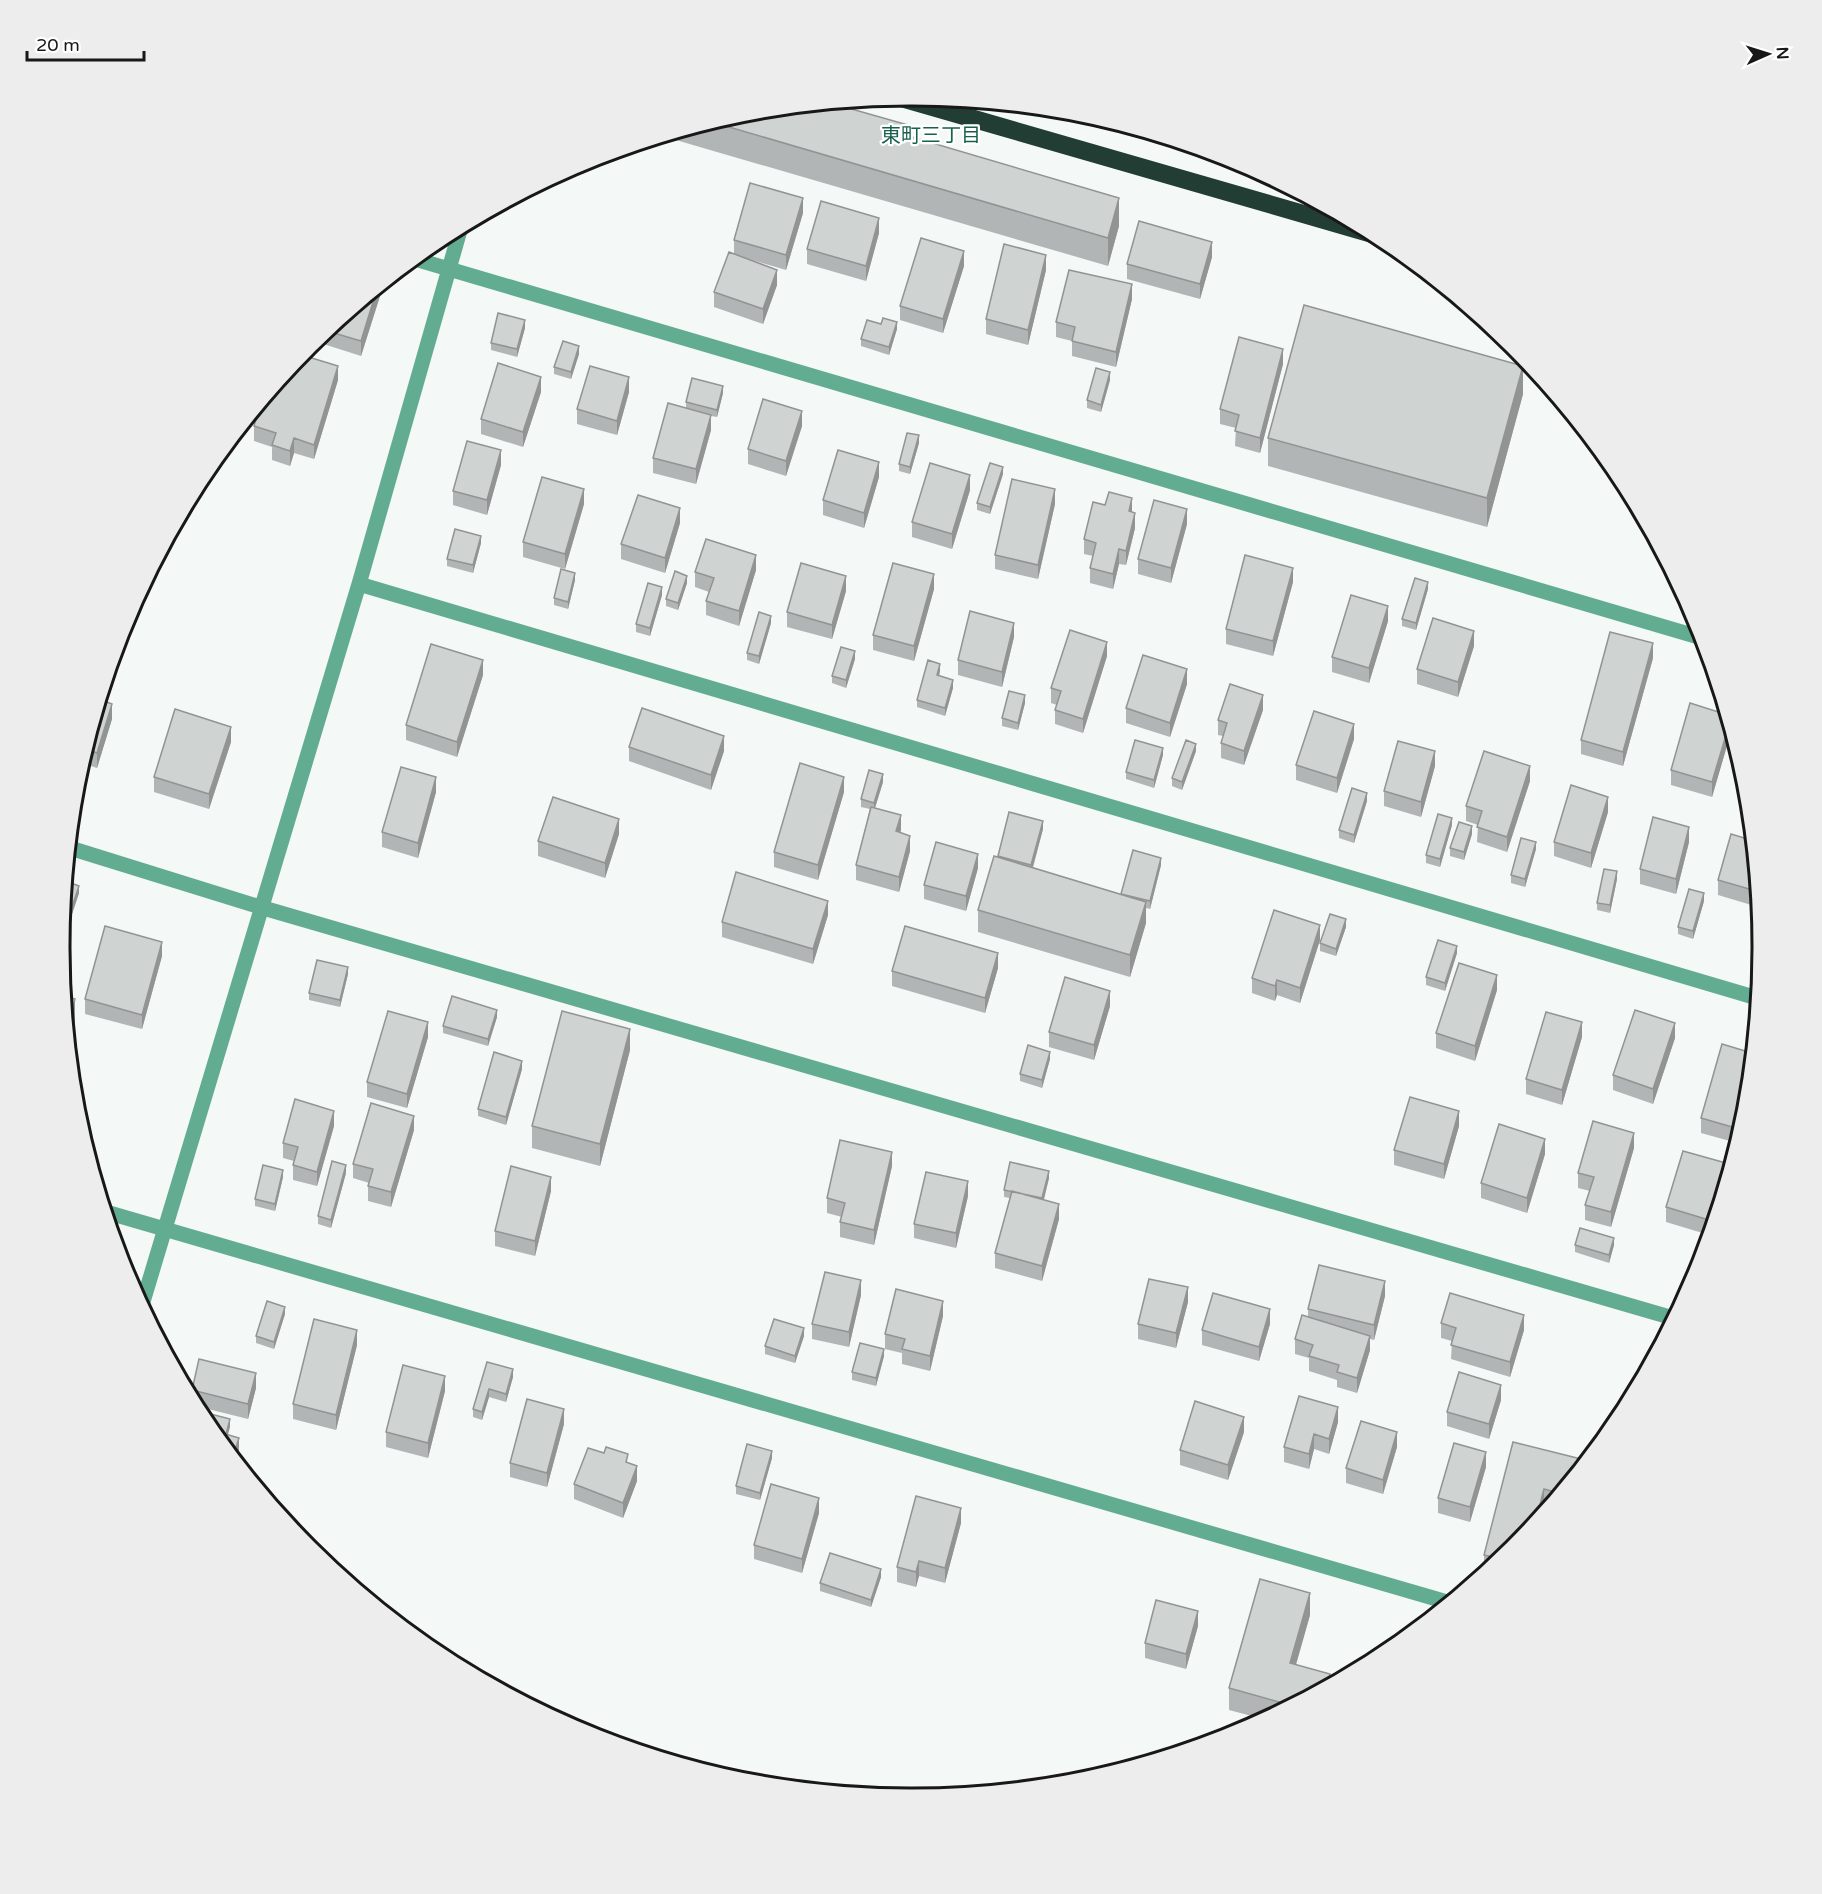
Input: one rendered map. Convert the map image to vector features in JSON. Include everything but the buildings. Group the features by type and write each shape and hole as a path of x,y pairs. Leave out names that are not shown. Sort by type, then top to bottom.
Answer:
{"highway":[{"path":"932,107 1340,225"}],"street":[{"path":"145,1294 260,906 359,584 458,240"},
{"path":"425,262 1692,635"},
{"path":"359,584 1750,996"},
{"path":"77,850 260,906 1666,1316"},
{"path":"114,1214 1440,1600"}],"district":[{"name":"東町三丁目","path":"931,136"}]}
